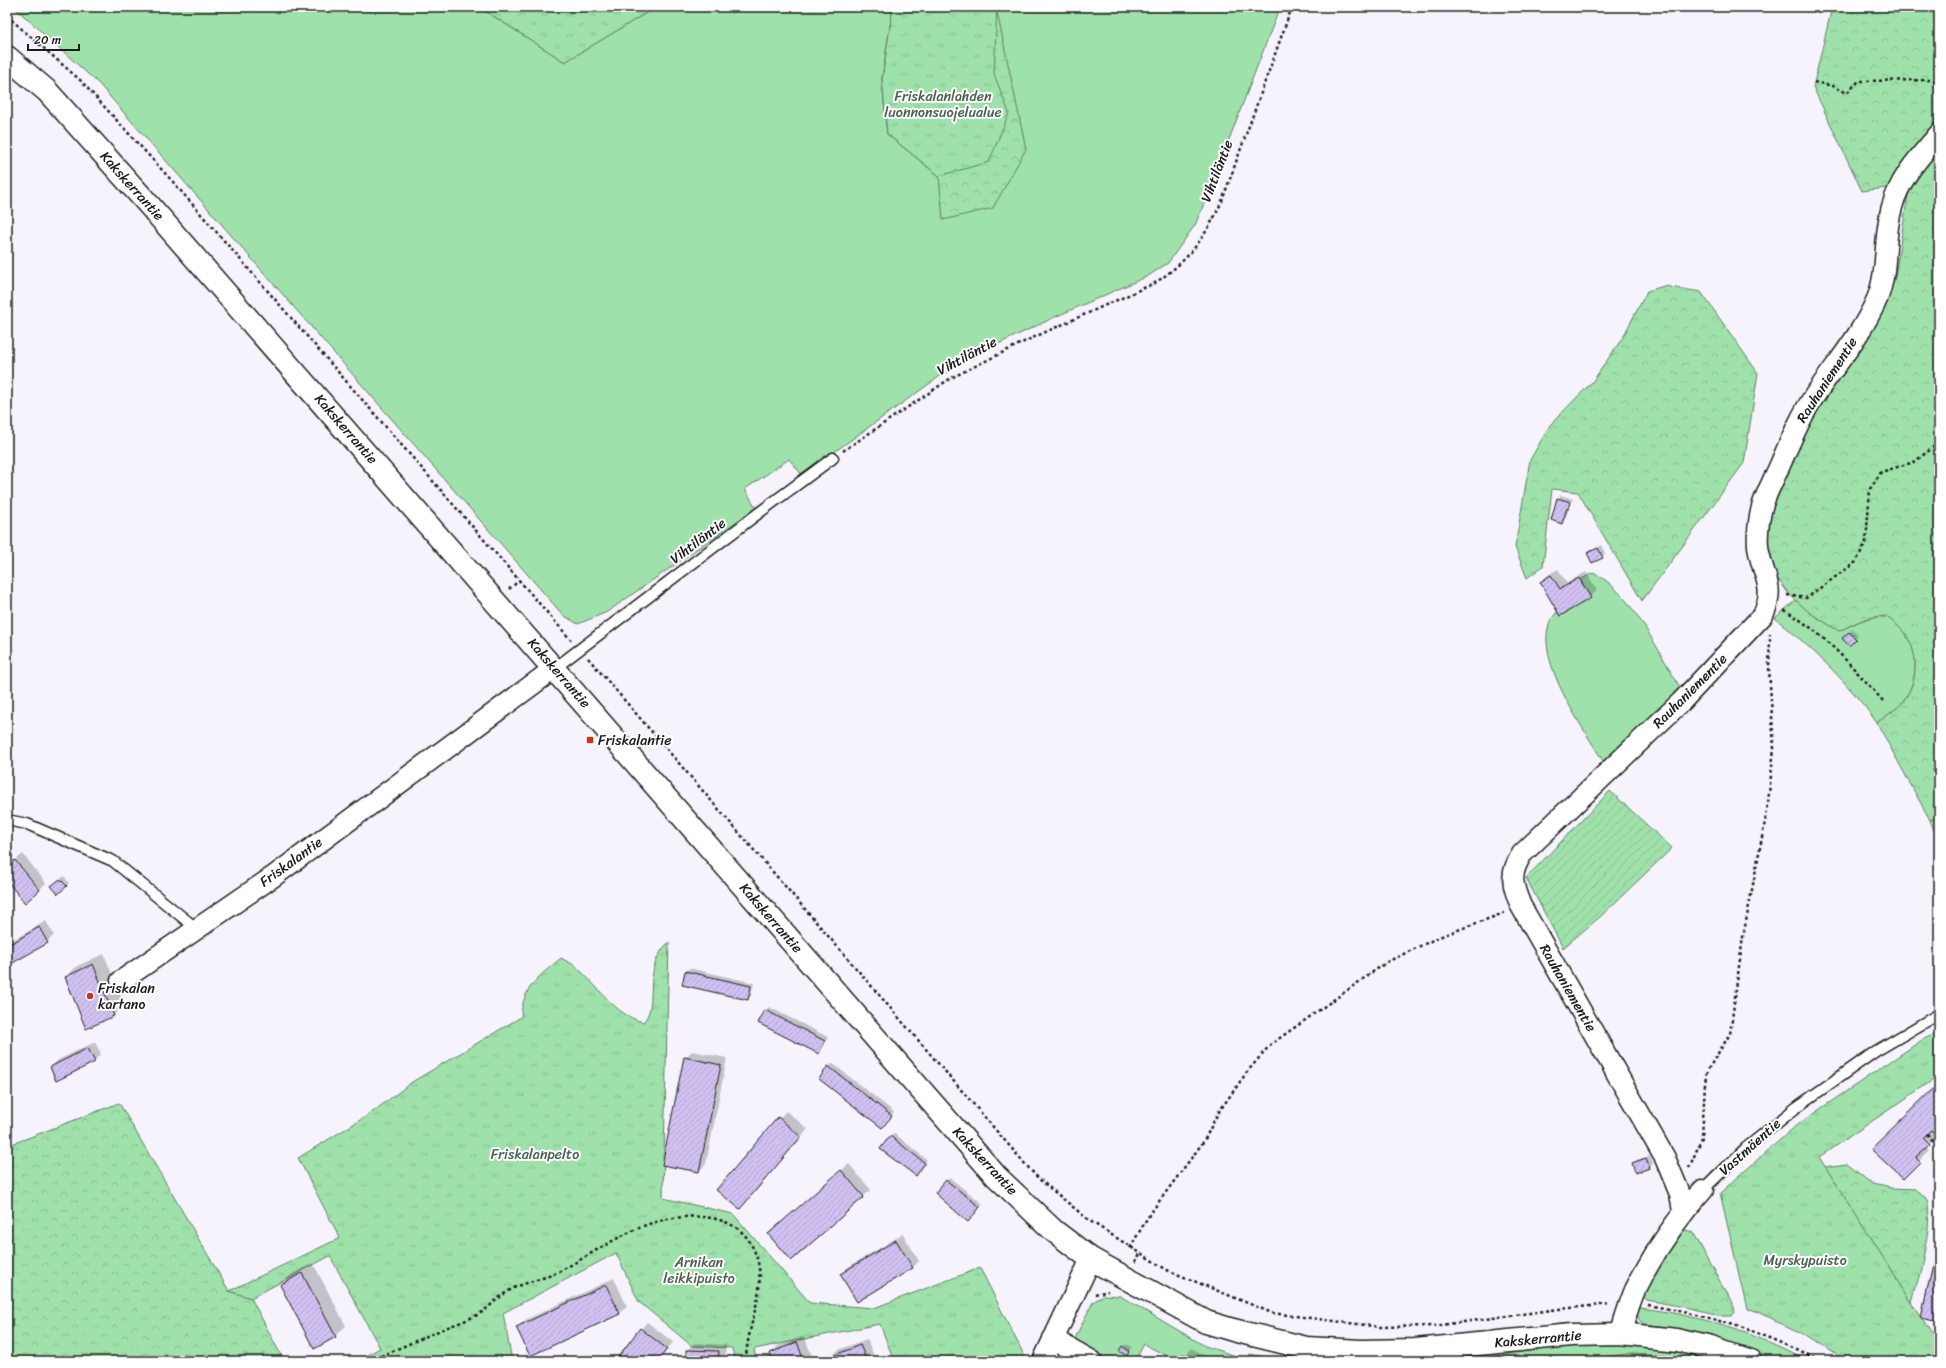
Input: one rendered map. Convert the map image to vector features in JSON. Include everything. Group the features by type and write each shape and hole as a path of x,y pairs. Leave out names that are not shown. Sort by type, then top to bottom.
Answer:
{"main road":[{"name":"Kakskerrantie","path":"7,57 47,92 78,125 555,668 996,1176 1054,1231 1091,1259 1206,1322 1306,1348 1361,1351 1415,1350 1571,1335 1620,1334 1678,1340 1711,1348 1750,1361"}],"street":[{"name":"Rauhaniementie","path":"1682,1203 1665,1158 1521,906 1512,881 1514,865 1522,854 1681,702 1767,603 1758,546 1758,526 1762,506 1801,419 1814,397 1862,327 1877,298 1883,275 1891,207 1898,187 1910,168 1939,134"},
{"name":"Friskalantie","path":"121,981 274,876 555,668"},
{"name":"Vastmäentie","path":"1620,1334 1635,1291 1682,1203 1703,1190"},
{"path":"1043,1361 1091,1259"},
{"path":"1053,1339 1092,1361"}],"lane":[{"name":"Vihtiläntie","path":"555,668 833,458"},
{"path":"7,820 26,824 113,861 197,929"},
{"name":"Vastmäentie","path":"1703,1190 1746,1148 1797,1107 1876,1051 1939,1014"}],"path":[{"name":"Vihtiläntie","path":"833,458 951,378 1030,339 1155,283 1187,258 1210,227 1222,201 1292,7"},
{"path":"7,16 80,80 152,159 520,580 1026,1165 1048,1187 1090,1220 1130,1248 1167,1270 1272,1313 1380,1327 1434,1326 1559,1309 1614,1304"},
{"path":"1814,82 1833,86 1847,93 1859,81 1931,80 1939,83"},
{"path":"1767,603 1806,598 1856,562 1866,542 1870,489 1881,472 1914,462 1939,443"},
{"path":"509,589 520,580"},
{"path":"1767,603 1791,614 1816,633 1847,662 1884,702"},
{"path":"1682,1203 1683,1180 1702,1138 1707,1071 1730,1034 1743,937 1767,811 1774,749 1769,668 1770,627 1767,603"},
{"path":"1130,1248 1149,1215 1204,1141 1218,1113 1238,1084 1270,1045 1386,962 1440,937 1521,906"},
{"path":"1927,1134 1939,1147"},
{"path":"1045,1191 1048,1187"},
{"path":"370,1361 479,1314 508,1292 557,1273 645,1226 663,1220 690,1217 709,1217 723,1220 737,1227 747,1237 753,1246 758,1260 760,1276 756,1313 746,1350 746,1361"},
{"path":"1644,1305 1685,1312 1748,1330 1818,1361"}],"green space":[{"path":"14,7 479,7 565,62 656,7 893,7 882,79 887,134 939,176 944,220 997,7 1280,7 1195,225 1168,263 1148,276 1055,317 992,347 943,374 802,475 789,459 745,489 756,508 607,612 578,624 563,615 98,83"},
{"path":"479,7 656,7 565,62"},
{"name":"Friskalanlahden luonnonsuojelualue","path":"893,7 997,7 1026,149 993,208 943,220 939,176 887,134 882,79"},
{"name":"Friskalanlahden luonnonsuojelualue","path":"893,7 997,7 994,74 1009,113 989,162 939,176 887,134 882,79"},
{"path":"1832,7 1939,7 1939,817 1930,820 1877,723 1903,702 1910,690 1915,671 1915,661 1910,642 1898,626 1886,617 1880,616 1868,618 1839,631 1810,613 1789,594 1772,571 1764,546 1774,492 1812,415 1883,310 1895,277 1908,194 1887,188 1862,191 1813,87"},
{"path":"1664,286 1701,292 1758,373 1744,463 1642,601 1578,492 1552,489 1543,566 1527,578 1515,547 1530,460 1550,425 1593,381 1623,337 1647,291"},
{"path":"1593,573 1607,581 1632,609 1644,626 1683,692 1611,760 1603,761 1574,714 1555,676 1549,657 1547,640 1551,619 1557,612 1560,616 1590,598 1580,580"},
{"path":"1796,600 1810,613 1839,631 1874,617 1886,617 1898,626 1910,642 1915,661 1915,670 1910,690 1900,706 1877,723 1855,694 1830,667 1775,618"},
{"path":"1610,791 1672,848 1601,916 1563,948 1526,878"},
{"path":"1939,817 1939,843 1930,820"},
{"name":"Friskalanpelto","path":"669,942 663,1198 733,1214 810,1303 874,1308 980,1268 1027,1361 894,1361 880,1324 754,1349 756,1361 735,1361 732,1348 692,1346 639,1302 616,1253 503,1313 512,1361 356,1361 380,1348 330,1256 251,1298 229,1291 340,1238 298,1158 370,1114 412,1082 521,1017 522,1007 529,990 539,977 561,958 575,966 583,973 606,998 623,1013 643,1022 648,1015 650,1007 655,964 660,953"},
{"name":"Myrskypuisto","path":"1939,1032 1939,1076 1819,1157 1939,1345 1939,1361 1846,1361 1802,1332 1747,1309 1720,1193 1798,1124 1922,1040"},
{"path":"119,1103 229,1291 251,1298 284,1361 7,1361 7,1146"},
{"path":"1847,1164 1872,1184 1892,1188 1916,1189 1927,1201 1929,1211 1927,1237 1912,1303 1825,1167"},
{"path":"1685,1230 1693,1232 1734,1307 1735,1312 1732,1316 1723,1316 1647,1300 1641,1294 1679,1232"},
{"path":"1104,1295 1120,1296 1205,1346 1248,1360 1250,1354 1285,1361 1196,1361 1183,1354 1180,1361 1176,1361 1144,1344 1135,1361 1106,1361 1074,1343 1093,1302"},
{"path":"1640,1308 1705,1320 1748,1334 1789,1351 1808,1361 1774,1361 1753,1350 1708,1336 1673,1328 1645,1324 1640,1321 1636,1313 1637,1309"},
{"path":"1580,1344 1649,1348 1683,1353 1718,1361 1695,1361 1666,1356 1629,1354 1567,1361 1466,1361"},
{"path":"1629,1354 1666,1356 1695,1361 1567,1361"}],"building":[{"path":"1557,498 1571,502 1569,509 1567,508 1562,524 1551,520"},
{"path":"1598,548 1603,558 1592,563 1587,553"},
{"path":"1551,575 1560,589 1579,578 1591,598 1560,616 1540,582"},
{"path":"1849,632 1856,639 1849,646 1842,638"},
{"path":"15,860 40,890 25,903 7,881 7,867"},
{"path":"60,879 67,886 58,894 51,886"},
{"path":"39,927 48,943 9,965 7,961 7,946"},
{"name":"Friskalan kartano","path":"93,964 114,1016 86,1029 65,977"},
{"path":"685,971 751,986 748,1000 682,985"},
{"path":"765,1010 825,1041 819,1054 758,1023"},
{"path":"88,1048 95,1062 56,1081 50,1067"},
{"path":"684,1057 721,1065 699,1172 662,1165"},
{"path":"828,1066 892,1116 882,1128 819,1079"},
{"path":"1939,1083 1939,1135 1938,1137 1931,1130 1923,1138 1930,1145 1916,1158 1920,1162 1903,1179 1871,1149"},
{"path":"778,1117 801,1137 740,1209 716,1190"},
{"path":"890,1136 925,1163 916,1176 880,1149"},
{"path":"1646,1158 1650,1168 1635,1173 1632,1163"},
{"path":"841,1170 864,1197 791,1261 768,1234"},
{"path":"946,1180 980,1207 968,1222 935,1193"},
{"path":"1939,1235 1939,1322 1921,1318"},
{"path":"896,1240 913,1268 857,1302 840,1274"},
{"path":"302,1273 336,1337 314,1349 280,1285"},
{"path":"606,1285 620,1314 530,1356 516,1327"},
{"path":"640,1328 667,1349 658,1361 615,1361"},
{"path":"797,1342 804,1361 773,1361 770,1353"},
{"path":"860,1345 867,1361 832,1361 830,1357"},
{"path":"1122,1346 1129,1351 1127,1356 1119,1351"},
{"path":"686,1350 719,1351 718,1361 686,1361"},
{"path":"1183,1354 1196,1361 1180,1361"}],"place":[{"name":"Friskalantie","path":"590,740"},
{"name":"Friskalan kartano","path":"90,996"}],"park label":[{"name":"Arnikan leikkipuisto","path":"699,1270"}]}
